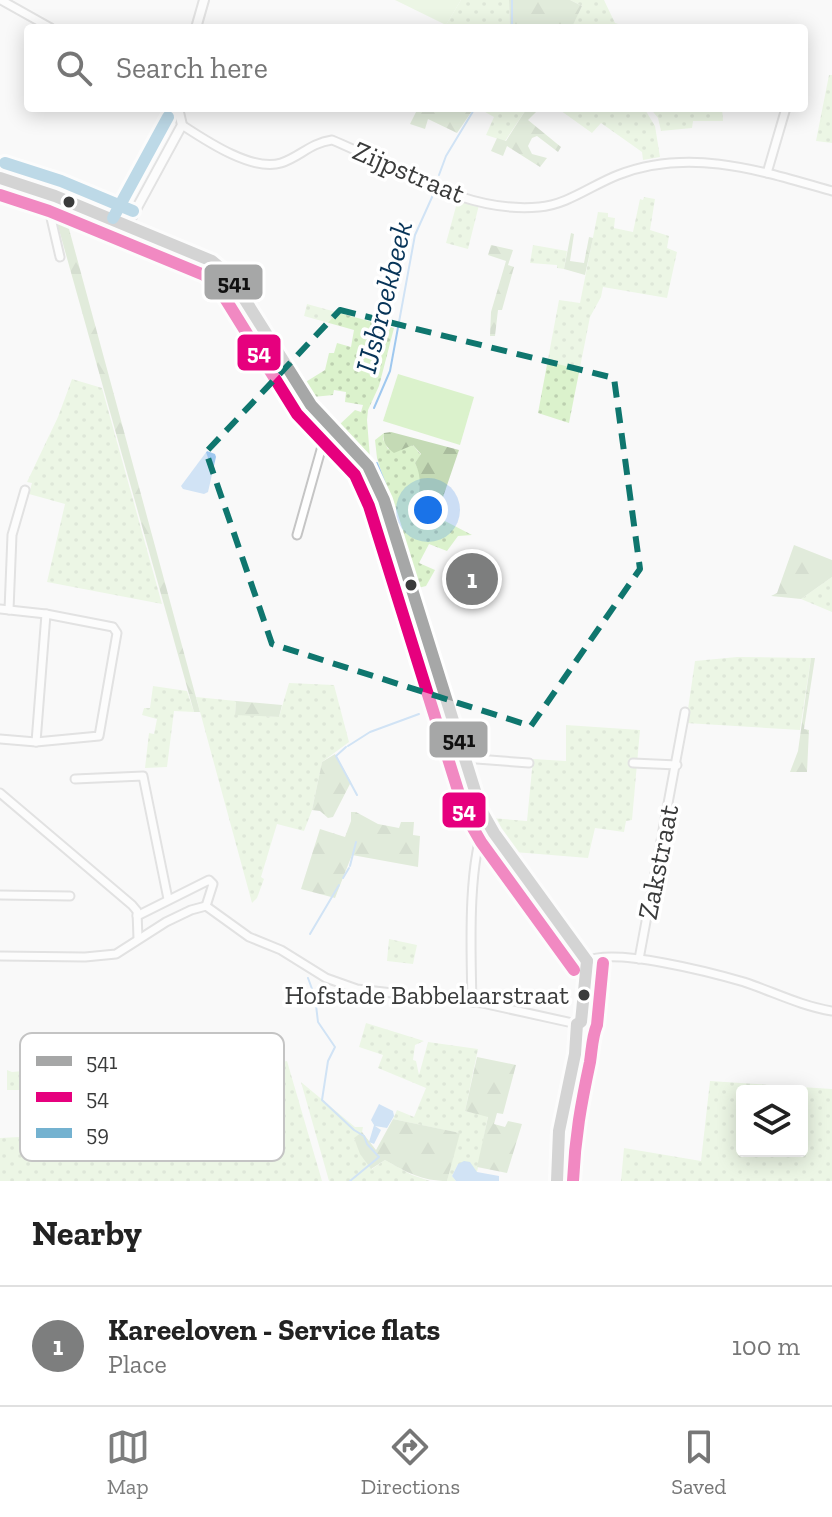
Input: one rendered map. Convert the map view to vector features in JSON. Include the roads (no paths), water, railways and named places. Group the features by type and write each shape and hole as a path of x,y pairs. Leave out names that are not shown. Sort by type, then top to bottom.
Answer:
{"street":[{"path":"1,0 43,24"},
{"path":"197,24 204,0"},
{"path":"127,226 182,125 179,112"},
{"path":"767,173 785,112"},
{"name":"Zijpstraat","path":"182,125 236,157 269,165 282,163 317,142 332,140 433,188 519,207 542,207 581,193 616,175 664,163 714,163 767,173 832,191"},
{"path":"0,178 55,196 223,268 303,393 328,425 361,456 372,473 384,500 463,758 486,819 587,961 581,1022 577,1024 575,1054 559,1131 557,1181"},
{"path":"45,192 60,257"},
{"path":"297,535 328,425"},
{"path":"0,739 36,742 99,736 117,633 113,627 46,614 4,610 12,535 25,490"},
{"path":"0,535 12,535"},
{"path":"36,742 46,614"},
{"name":"Zakstraat","path":"639,959 685,712"},
{"path":"463,758 529,763"},
{"name":"Zakstraat","path":"633,763 677,765"},
{"path":"75,779 143,776 168,899"},
{"path":"0,793 136,909 138,939"},
{"path":"472,1002 476,865 486,819"},
{"path":"137,916 209,880 213,884 206,906"},
{"path":"0,895 70,896"},
{"path":"0,956 101,957 120,953 183,913 206,906 249,937 281,950 339,984 357,989 472,1002 577,1024"},
{"path":"587,961 601,957 639,959 744,982 807,1007 832,1011"}],"water":[{"path":"207,451 216,457 208,492 204,494 183,489 181,486"},
{"path":"379,1104 393,1111 394,1116 387,1128 375,1126 381,1130 374,1144 369,1142 374,1125 371,1120"},
{"path":"470,1162 477,1172 499,1176 499,1181 456,1181 452,1176 458,1164"}],"waterway":[{"name":"IJsbroekbeek","path":"512,0 512,24"},
{"name":"IJsbroekbeek","path":"439,175 446,156 473,112"},
{"name":"IJsbroekbeek","path":"374,408 390,371 415,235 433,195"},
{"name":"IJsbroekbeek","path":"377,463 393,504 414,577"},
{"name":"IJsbroekbeek","path":"424,607 438,656"},
{"name":"IJsbroekbeek","path":"348,746 370,732 419,714"},
{"name":"IJsbroekbeek","path":"346,747 336,756 357,795"},
{"name":"IJsbroekbeek","path":"350,866 356,842"},
{"name":"IJsbroekbeek","path":"343,878 349,868"},
{"name":"IJsbroekbeek","path":"310,934 339,885"},
{"name":"IJsbroekbeek","path":"308,978 315,997 318,1022 335,1047 328,1061 322,1100 364,1136 379,1157 350,1181"}],"place":[{"name":"Kareeloven - Service flats","path":"472,579"},
{"name":"Hofstade Babbelaarstraat","path":"584,995"}]}
